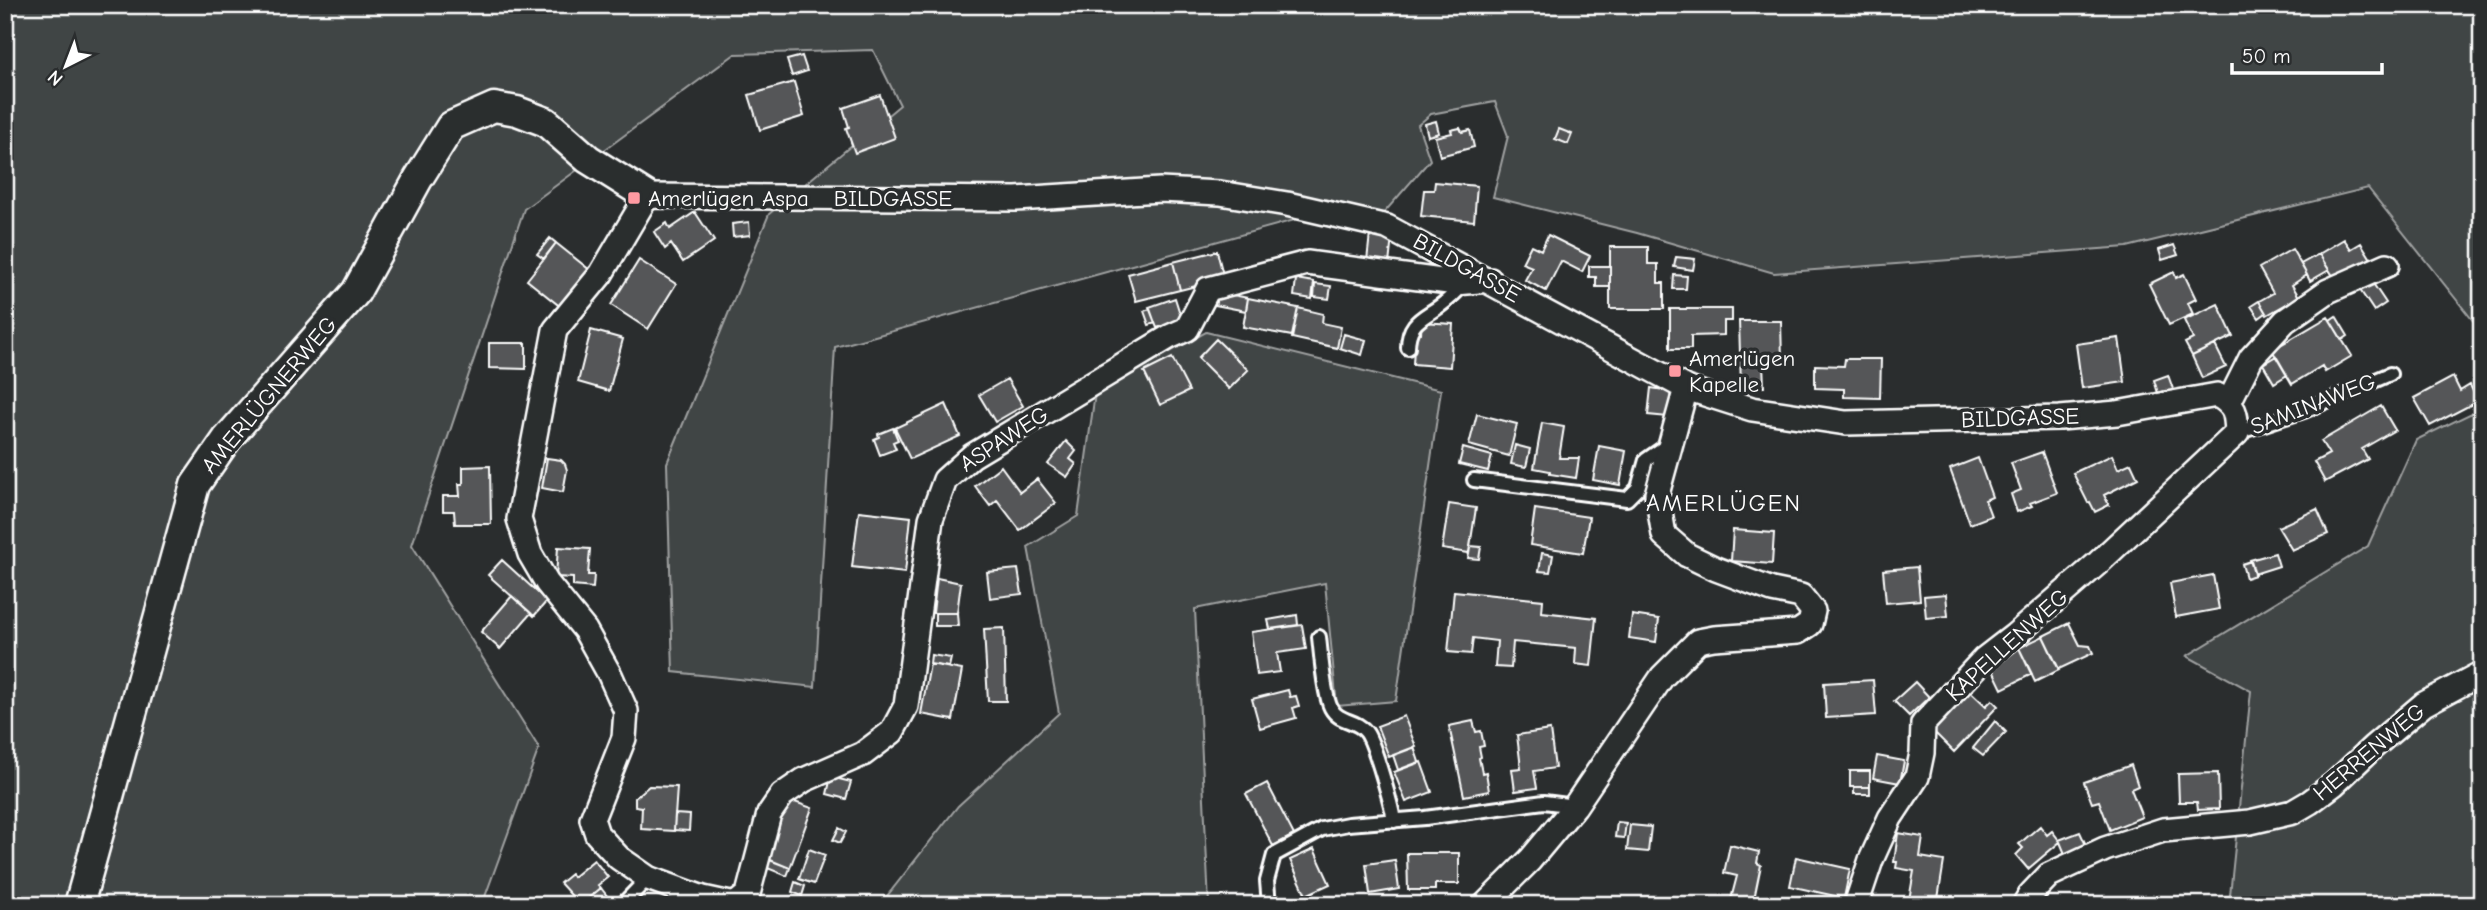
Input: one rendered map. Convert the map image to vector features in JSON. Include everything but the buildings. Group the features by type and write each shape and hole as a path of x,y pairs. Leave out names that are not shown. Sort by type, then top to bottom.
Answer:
{"street":[{"name":"AMERLÜGNERWEG","path":"79,905 195,485 227,439 356,292 418,179 451,126 494,107 517,111 547,122 589,159 646,196"},
{"name":"BILDGASSE","path":"646,196 1016,199 1160,190 1220,193 1287,204 1387,227 1490,280 1686,388 1752,409 1846,423 2060,418 2117,413 2217,395 2229,402"},
{"name":"ASPAWEG","path":"646,196 601,274 555,330 519,519 530,554 547,583 585,630 611,675 626,711 624,738 592,819 597,834 619,858 648,878 703,898 735,905 748,894 769,814 782,795 804,780 863,754 892,732 906,706 931,519 946,480 972,456 1169,337 1187,329 1208,289 1307,263 1456,283 1490,280"},
{"name":"SAMINAWEG","path":"2229,402 2251,358 2285,321 2328,291 2387,265"},
{"path":"1485,905 1530,860 1575,806 1662,677 1698,641 1798,632 1810,624 1813,611 1801,596 1772,590 1716,569 1687,555 1664,535 1657,494 1686,388"},
{"path":"2229,402 2236,415 2237,433"},
{"name":"KAPELLENWEG","path":"1856,905 1871,860 1890,818 1917,776 1922,753 1923,723 1984,659 2098,563 2237,433"},
{"name":"HERRENWEG","path":"2024,905 2049,875 2105,849 2163,830 2250,822 2293,812 2334,784 2424,704 2482,673"}],"lane":[{"path":"1408,348 1408,335 1422,316 1446,302 1466,282"},
{"name":"SAMINAWEG","path":"2237,433 2304,411 2390,374"},
{"path":"1474,480 1627,499 1638,488 1646,460 1670,443"},
{"path":"1318,637 1329,706 1339,719 1355,723 1366,732 1392,805 1394,821"},
{"path":"1269,905 1267,881 1274,855 1322,829 1544,802 1575,806"},
{"path":"622,905 648,878"}],"shaded area":[{"path":"5,5 2482,5 2482,332 2368,188 2127,247 1774,273 1637,233 1493,197 1508,136 1495,102 1431,114 1418,125 1430,160 1383,214 1338,208 835,347 815,687 673,672 667,463 769,214 900,105 873,50 735,54 524,209 412,545 539,748 482,905 5,905"},
{"path":"1206,332 1441,390 1396,701 1337,706 1325,583 1195,609 1209,905 880,905 958,806 1059,713 1028,547 1078,516 1095,393"},
{"path":"2482,408 2482,905 2229,905 2251,691 2187,656 2368,546 2416,440"}],"place":[{"name":"Amerlügen Aspa","path":"634,198"},
{"name":"Amerlügen Kapelle","path":"1675,371"}],"district":[{"name":"AMERLÜGEN","path":"1724,503"}]}
